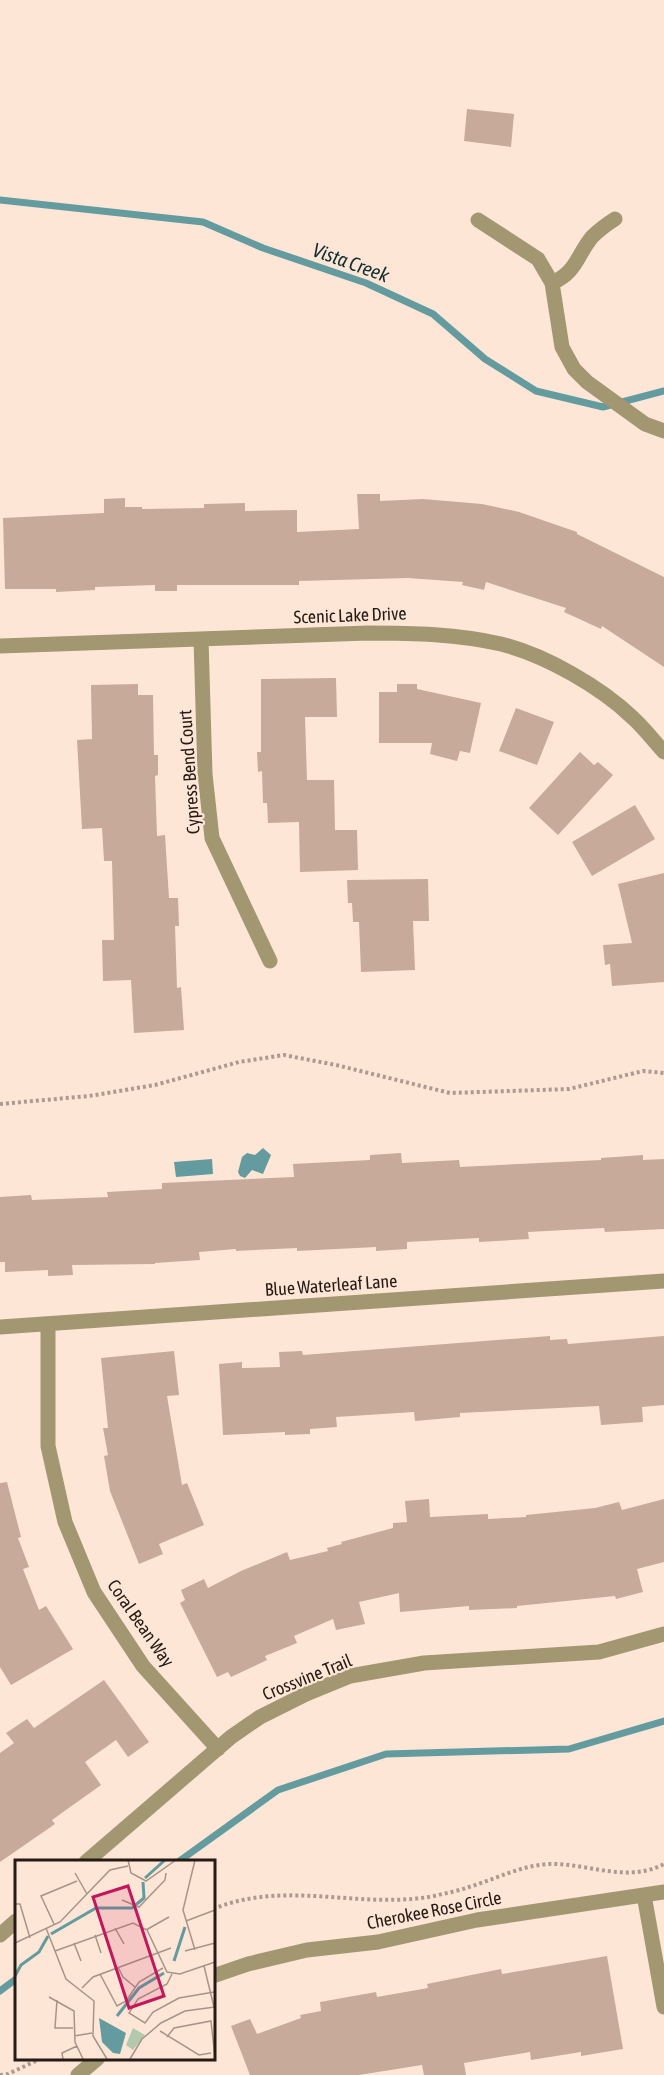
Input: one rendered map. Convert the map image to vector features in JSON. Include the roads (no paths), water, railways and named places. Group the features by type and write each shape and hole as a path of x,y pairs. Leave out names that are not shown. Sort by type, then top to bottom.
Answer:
{"street":[{"path":"552,283 564,278 574,268 592,238 615,219"},
{"path":"478,220 538,259 552,283 562,347 574,369 602,393 645,424 664,431"},
{"name":"Scenic Lake Drive","path":"0,646 414,633 464,637 503,645 539,658 587,682 633,717 664,752"},
{"name":"Cypress Bend Court","path":"201,639 205,774 212,838 270,961"},
{"name":"Blue Waterleaf Lane","path":"0,1327 664,1281"},
{"name":"Coral Bean Way","path":"48,1324 48,1446 65,1522 94,1592 143,1666 218,1749"},
{"name":"Crossvine Trail","path":"88,1860 218,1749 260,1718 306,1694 350,1676 424,1663 599,1652 664,1635"},
{"name":"Cherokee Rose Circle","path":"214,1976 248,1964 307,1950 378,1942 477,1920 664,1892"},
{"path":"644,1895 664,2007"},
{"path":"0,1935 15,1922"},
{"path":"78,2075 96,2060"}],"water":[{"path":"263,1148 271,1155 263,1174 252,1170 245,1178 240,1176 238,1172 242,1157 247,1153 255,1155"},
{"path":"212,1159 213,1174 176,1177 174,1162"}],"waterway":[{"name":"Vista Creek","path":"0,200 203,222 263,248 366,283 433,314 485,359 536,391 603,407 664,391"},
{"path":"181,1860 278,1790 386,1754 569,1749 664,1721"},
{"path":"0,1991 15,1980"}]}
